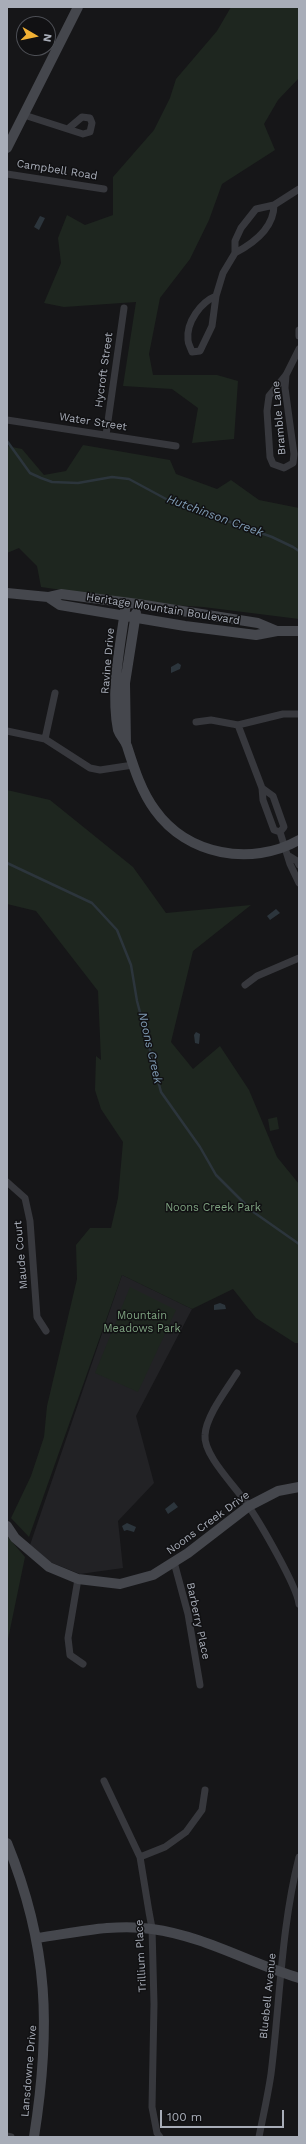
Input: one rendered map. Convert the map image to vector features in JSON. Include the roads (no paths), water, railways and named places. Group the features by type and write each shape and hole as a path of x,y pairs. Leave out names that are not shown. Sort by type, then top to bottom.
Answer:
{"street":[{"path":"7,148 78,7"},
{"path":"24,115 69,128"},
{"name":"Campbell Road","path":"7,174 104,189"},
{"path":"216,296 206,300 195,315 188,339 192,352 200,351 212,326 216,296 223,273 235,253 235,241 241,228 256,209 274,205 299,189"},
{"path":"235,253 249,246 262,233 274,215 274,205"},
{"name":"Hycroft Street","path":"106,435 124,308"},
{"path":"299,330 299,336"},
{"name":"Bramble Lane","path":"286,374 286,388 294,454 292,463 284,468 273,464 270,457 267,411 269,396 286,374 299,349"},
{"name":"Water Street","path":"7,420 176,446"},
{"name":"Heritage Mountain Boulevard","path":"7,593 48,597 61,594 138,604 258,623 277,631"},
{"name":"Heritage Mountain Boulevard","path":"48,597 60,605 184,626 256,635 277,631 299,631"},
{"name":"Ravine Drive","path":"126,603 116,693 118,731 126,744 133,765 154,809 174,831 193,843 213,850 235,855 287,852 299,840"},
{"name":"Ravine Drive","path":"126,744 125,683 138,604"},
{"path":"46,739 55,693"},
{"path":"196,722 211,720 238,725 283,714 298,714"},
{"path":"238,725 262,788 263,800 274,830 280,832"},
{"path":"7,731 46,739 90,768 100,770 133,765"},
{"path":"262,788 272,796 284,827 280,832"},
{"path":"280,832 290,864 299,882"},
{"path":"287,852 299,864"},
{"path":"245,984 257,976 299,958"},
{"name":"Maude Court","path":"7,1182 25,1198 30,1221 37,1317 46,1331"},
{"path":"237,1373 208,1422 205,1440 210,1455 249,1506 293,1586 299,1601"},
{"name":"Noons Creek Drive","path":"7,1526 15,1538 49,1567 78,1579 120,1584 153,1575 188,1553 249,1506 278,1491 299,1487"},
{"name":"Barberry Place","path":"174,1562 188,1614 200,1686"},
{"path":"78,1579 68,1638 70,1655 83,1664"},
{"name":"Trillium Place","path":"104,1781 140,1857 152,1928 154,2004 152,2107 157,2133 160,2137"},
{"path":"140,1857 165,1847 186,1832 202,1810 205,1790"},
{"name":"Lansdowne Drive","path":"7,1843 26,1894 37,1938 43,1988 45,2042 42,2080 34,2137"},
{"name":"Bluebell Avenue","path":"259,2137 270,2074 281,1972 294,1876 299,1857"},
{"path":"37,1938 116,1927 152,1928 214,1944 299,1978"},
{"path":"7,2136 11,2137"}],"waterway":[{"name":"Hutchinson Creek","path":"7,441 30,473 41,478 52,482 78,483 112,477 129,479 179,506 194,509 272,537 299,551"},
{"name":"Noons Creek","path":"7,863 92,903 117,930 131,965 137,1001 161,1092 200,1147 216,1175 252,1211 299,1244"}],"park label":[{"name":"Noons Creek Park","path":"213,1208"},
{"name":"Mountain Meadows Park","path":"142,1322"}]}
